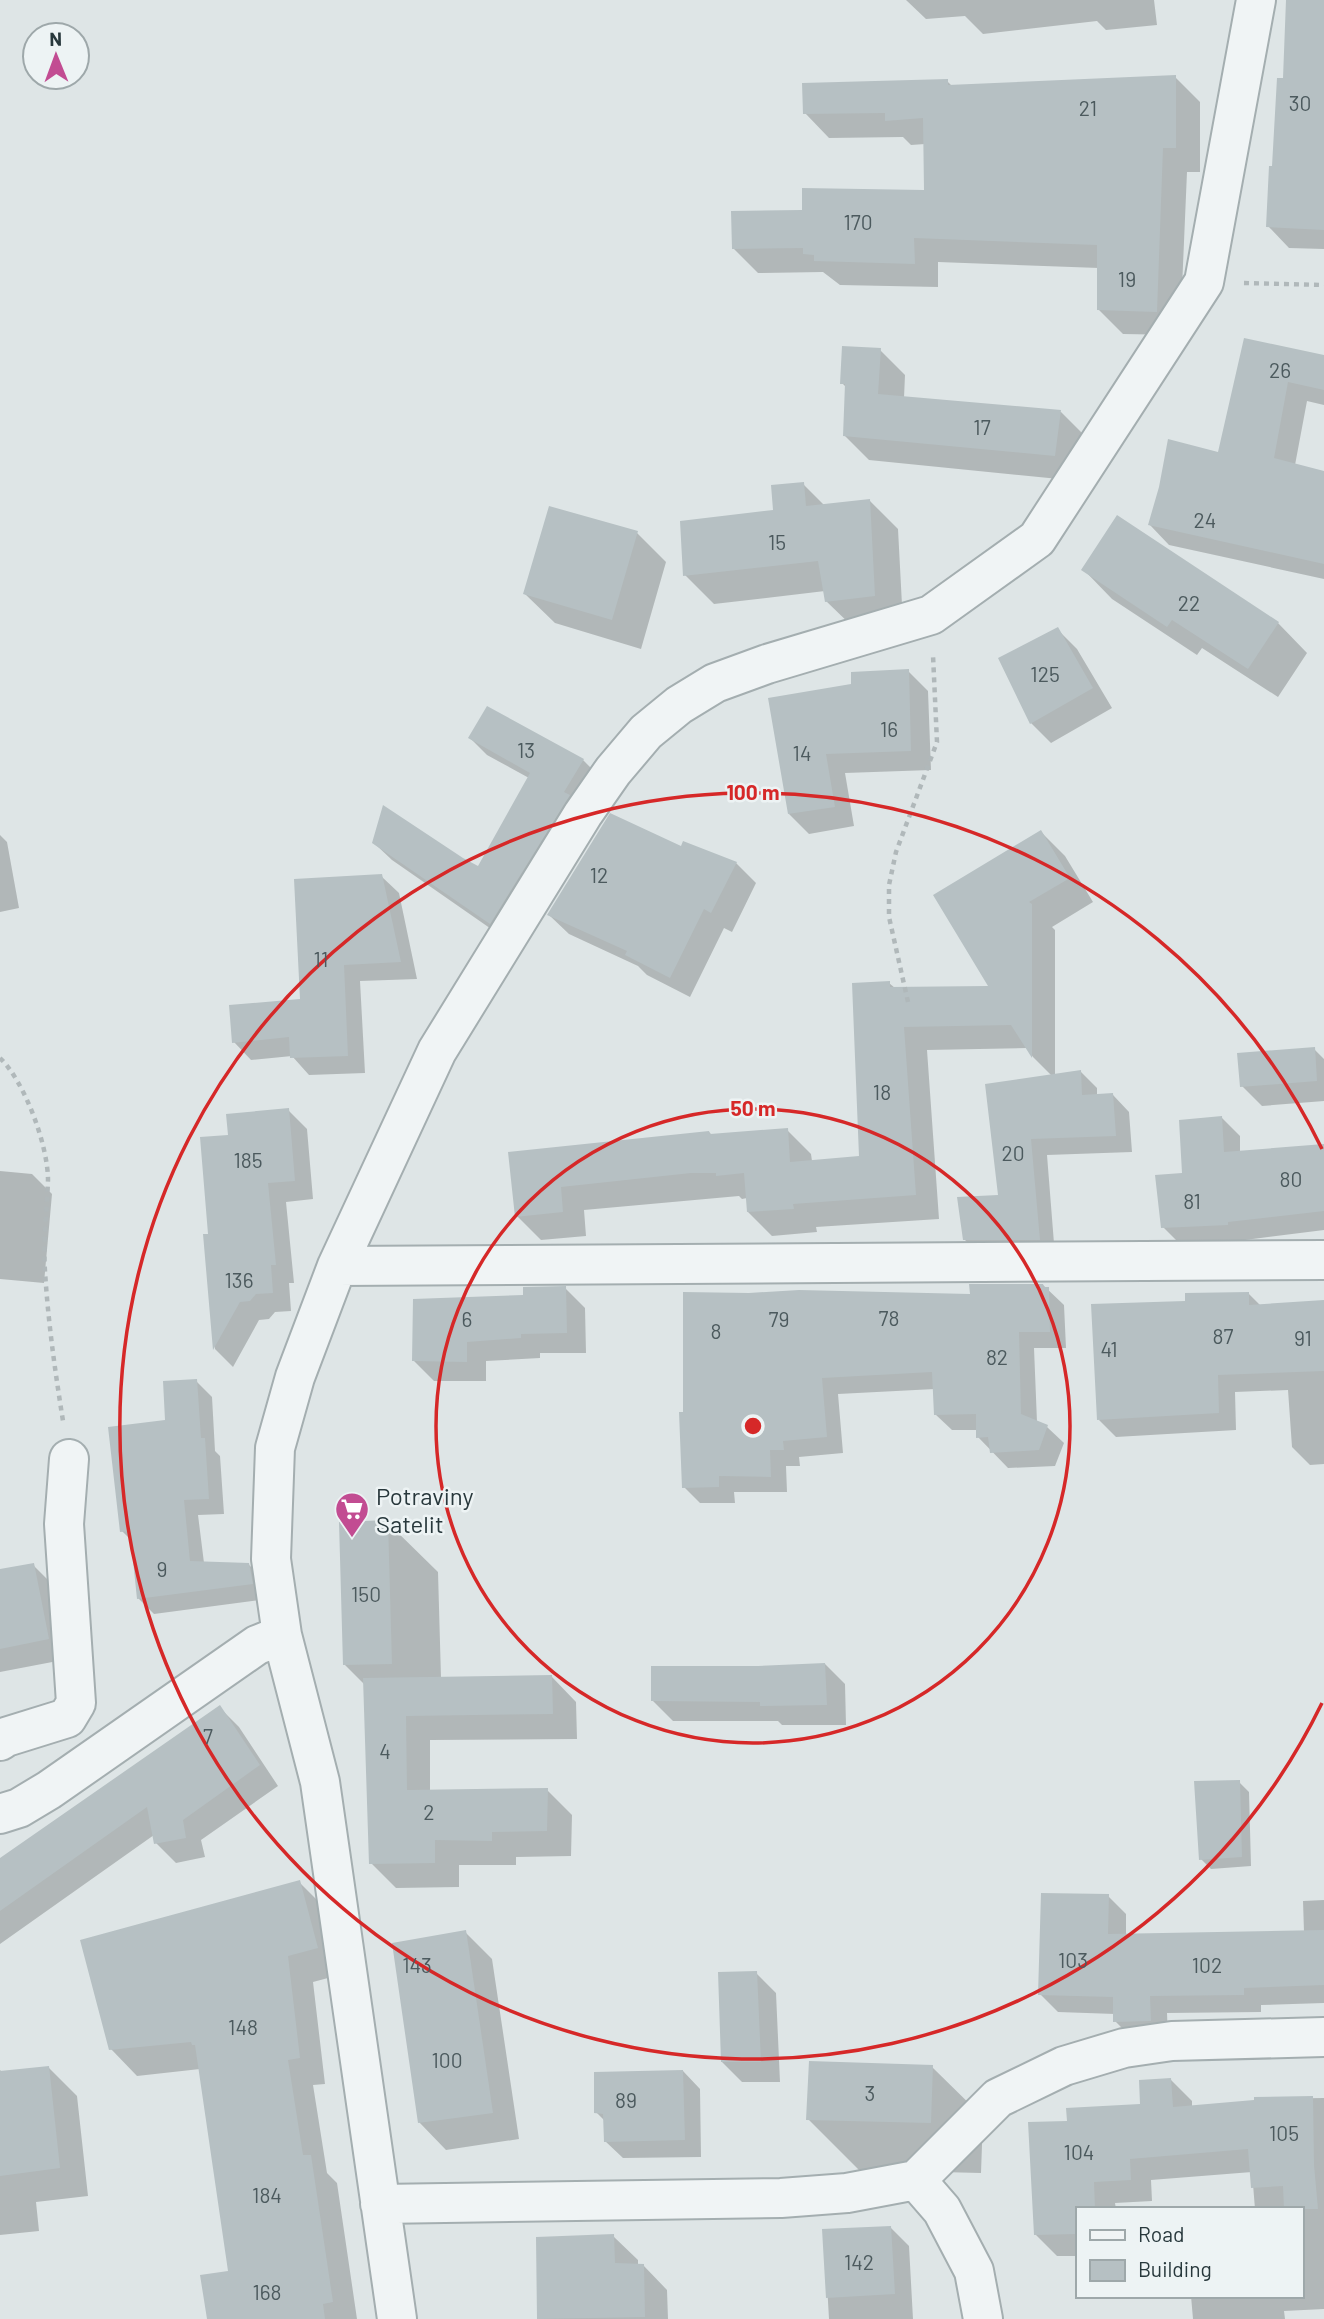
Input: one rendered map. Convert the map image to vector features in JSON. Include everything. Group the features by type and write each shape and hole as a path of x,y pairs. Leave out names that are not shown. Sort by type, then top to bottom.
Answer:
{"street":[{"path":"397,2319 320,1782 282,1635 271,1559 275,1448 295,1377 337,1266 437,1051 583,814 613,771 646,732 679,705 715,683 767,664 931,615 1037,539 1205,282 1256,0"},
{"path":"337,1266 1324,1260"},
{"path":"0,1741 67,1718 76,1703 64,1524 69,1460"},
{"path":"0,1814 19,1808 49,1790 257,1645 282,1635"},
{"path":"380,2204 781,2198 847,2193 916,2180 998,2098 1064,2066 1124,2048 1172,2041 1324,2037"},
{"path":"916,2180 942,2210 974,2271 983,2319"}],"path":[{"path":"1205,282 1324,285"},
{"path":"908,1002 889,917 889,885 896,852 937,742 931,615"},
{"path":"0,1058 20,1086 43,1147 48,1178 43,1242 47,1301 69,1460"}],"building":[{"path":"1286,0 1324,0 1324,230 1266,227 1277,78 1283,78"},
{"path":"1176,75 1176,148 1163,148 1157,312 1097,310 1097,245 914,238 915,264 814,261 814,255 803,254 803,248 732,249 731,211 802,210 802,188 924,190 923,118 885,121 885,113 803,114 802,83 948,79 948,85"},
{"path":"1244,338 1324,355 1324,390 1288,382 1274,458 1324,471 1324,564 1148,525 1159,487 1168,439 1218,452"},
{"path":"842,346 881,348 878,394 1061,410 1055,456 843,436 845,384 840,384"},
{"path":"804,482 806,506 870,499 875,596 825,602 818,561 683,576 680,521 773,510 771,485"},
{"path":"549,506 638,531 612,620 523,594"},
{"path":"1117,515 1279,622 1248,669 1172,620 1167,627 1081,570"},
{"path":"1058,627 1093,688 1030,724 998,658"},
{"path":"909,669 911,751 826,754 835,807 788,814 768,698 851,684 851,672"},
{"path":"487,706 584,759 564,792 570,795 490,924 372,843 383,805 478,866 530,773 468,738"},
{"path":"610,813 681,846 683,841 737,862 711,913 704,909 670,978 625,955 627,951 547,915"},
{"path":"1041,830 1070,878 1029,902 1032,904 1032,1058 1011,1025 904,1027 916,1195 793,1204 794,1209 747,1212 744,1173 716,1176 716,1173 691,1173 561,1187 563,1212 515,1217 508,1152 709,1131 710,1134 788,1128 790,1162 859,1156 852,983 890,981 890,987 988,986 933,895"},
{"path":"382,874 401,962 344,965 348,1056 290,1058 289,1037 232,1043 229,1005 300,999 294,879"},
{"path":"1315,1047 1317,1081 1240,1087 1237,1053"},
{"path":"1081,1070 1082,1095 1113,1093 1116,1136 1031,1139 1040,1240 963,1240 957,1197 998,1195 985,1084"},
{"path":"289,1108 295,1181 268,1183 276,1265 271,1265 273,1293 256,1294 250,1301 240,1302 213,1350 203,1234 208,1234 200,1137 228,1135 226,1114"},
{"path":"1222,1116 1224,1152 1324,1144 1324,1211 1228,1222 1228,1225 1161,1228 1155,1175 1182,1173 1179,1120"},
{"path":"969,1284 1043,1284 1044,1287 1049,1287 1050,1332 1019,1332 1021,1414 1048,1425 1039,1450 990,1453 988,1437 976,1438 976,1414 934,1415 932,1372 822,1378 827,1437 783,1441 784,1450 770,1450 771,1477 719,1476 719,1487 682,1488 679,1412 683,1412 683,1292 749,1293 799,1290 970,1294"},
{"path":"566,1286 567,1333 521,1334 521,1338 467,1342 467,1362 412,1361 413,1299 523,1295 523,1287"},
{"path":"1249,1292 1249,1305 1324,1300 1324,1371 1218,1375 1219,1413 1097,1420 1091,1304 1185,1301 1185,1293"},
{"path":"197,1379 209,1499 184,1500 190,1561 249,1563 253,1584 137,1599 130,1531 120,1532 108,1427 165,1420 163,1381"},
{"path":"388,1520 392,1664 343,1665 339,1522"},
{"path":"34,1563 49,1639 0,1649 0,1569"},
{"path":"825,1663 827,1705 760,1706 760,1702 651,1701 651,1666"},
{"path":"552,1675 553,1714 406,1716 407,1790 548,1788 547,1831 492,1832 492,1841 435,1840 435,1863 369,1864 363,1678"},
{"path":"220,1705 260,1765 183,1820 186,1838 154,1844 147,1807 0,1911 0,1858"},
{"path":"1240,1780 1242,1857 1199,1860 1194,1781"},
{"path":"300,1880 318,1948 288,1956 300,2058 288,2060 303,2155 311,2155 333,2302 323,2304 325,2319 207,2319 200,2275 228,2271 195,2045 191,2042 109,2050 80,1940"},
{"path":"1041,1893 1109,1894 1108,1934 1324,1930 1324,1985 1244,1988 1244,1995 1150,1996 1151,2021 1113,2022 1113,1997 1038,1995"},
{"path":"466,1930 493,2113 418,2123 392,1943"},
{"path":"757,1971 761,2062 721,2062 718,1972"},
{"path":"809,2061 933,2065 931,2123 806,2120"},
{"path":"49,2066 60,2168 0,2176 0,2071"},
{"path":"683,2070 685,2140 604,2142 603,2114 594,2113 594,2072"},
{"path":"1171,2078 1173,2107 1254,2100 1254,2097 1313,2096 1318,2209 1284,2207 1283,2186 1251,2188 1248,2149 1130,2159 1131,2180 1094,2182 1095,2207 1076,2207 1076,2234 1034,2235 1028,2122 1067,2121 1066,2108 1140,2104 1139,2080"},
{"path":"891,2226 895,2294 826,2298 822,2229"},
{"path":"614,2234 615,2263 644,2264 645,2317 537,2319 536,2237"}],"place":[{"name":"Potraviny Satelit","path":"352,1539"}]}
